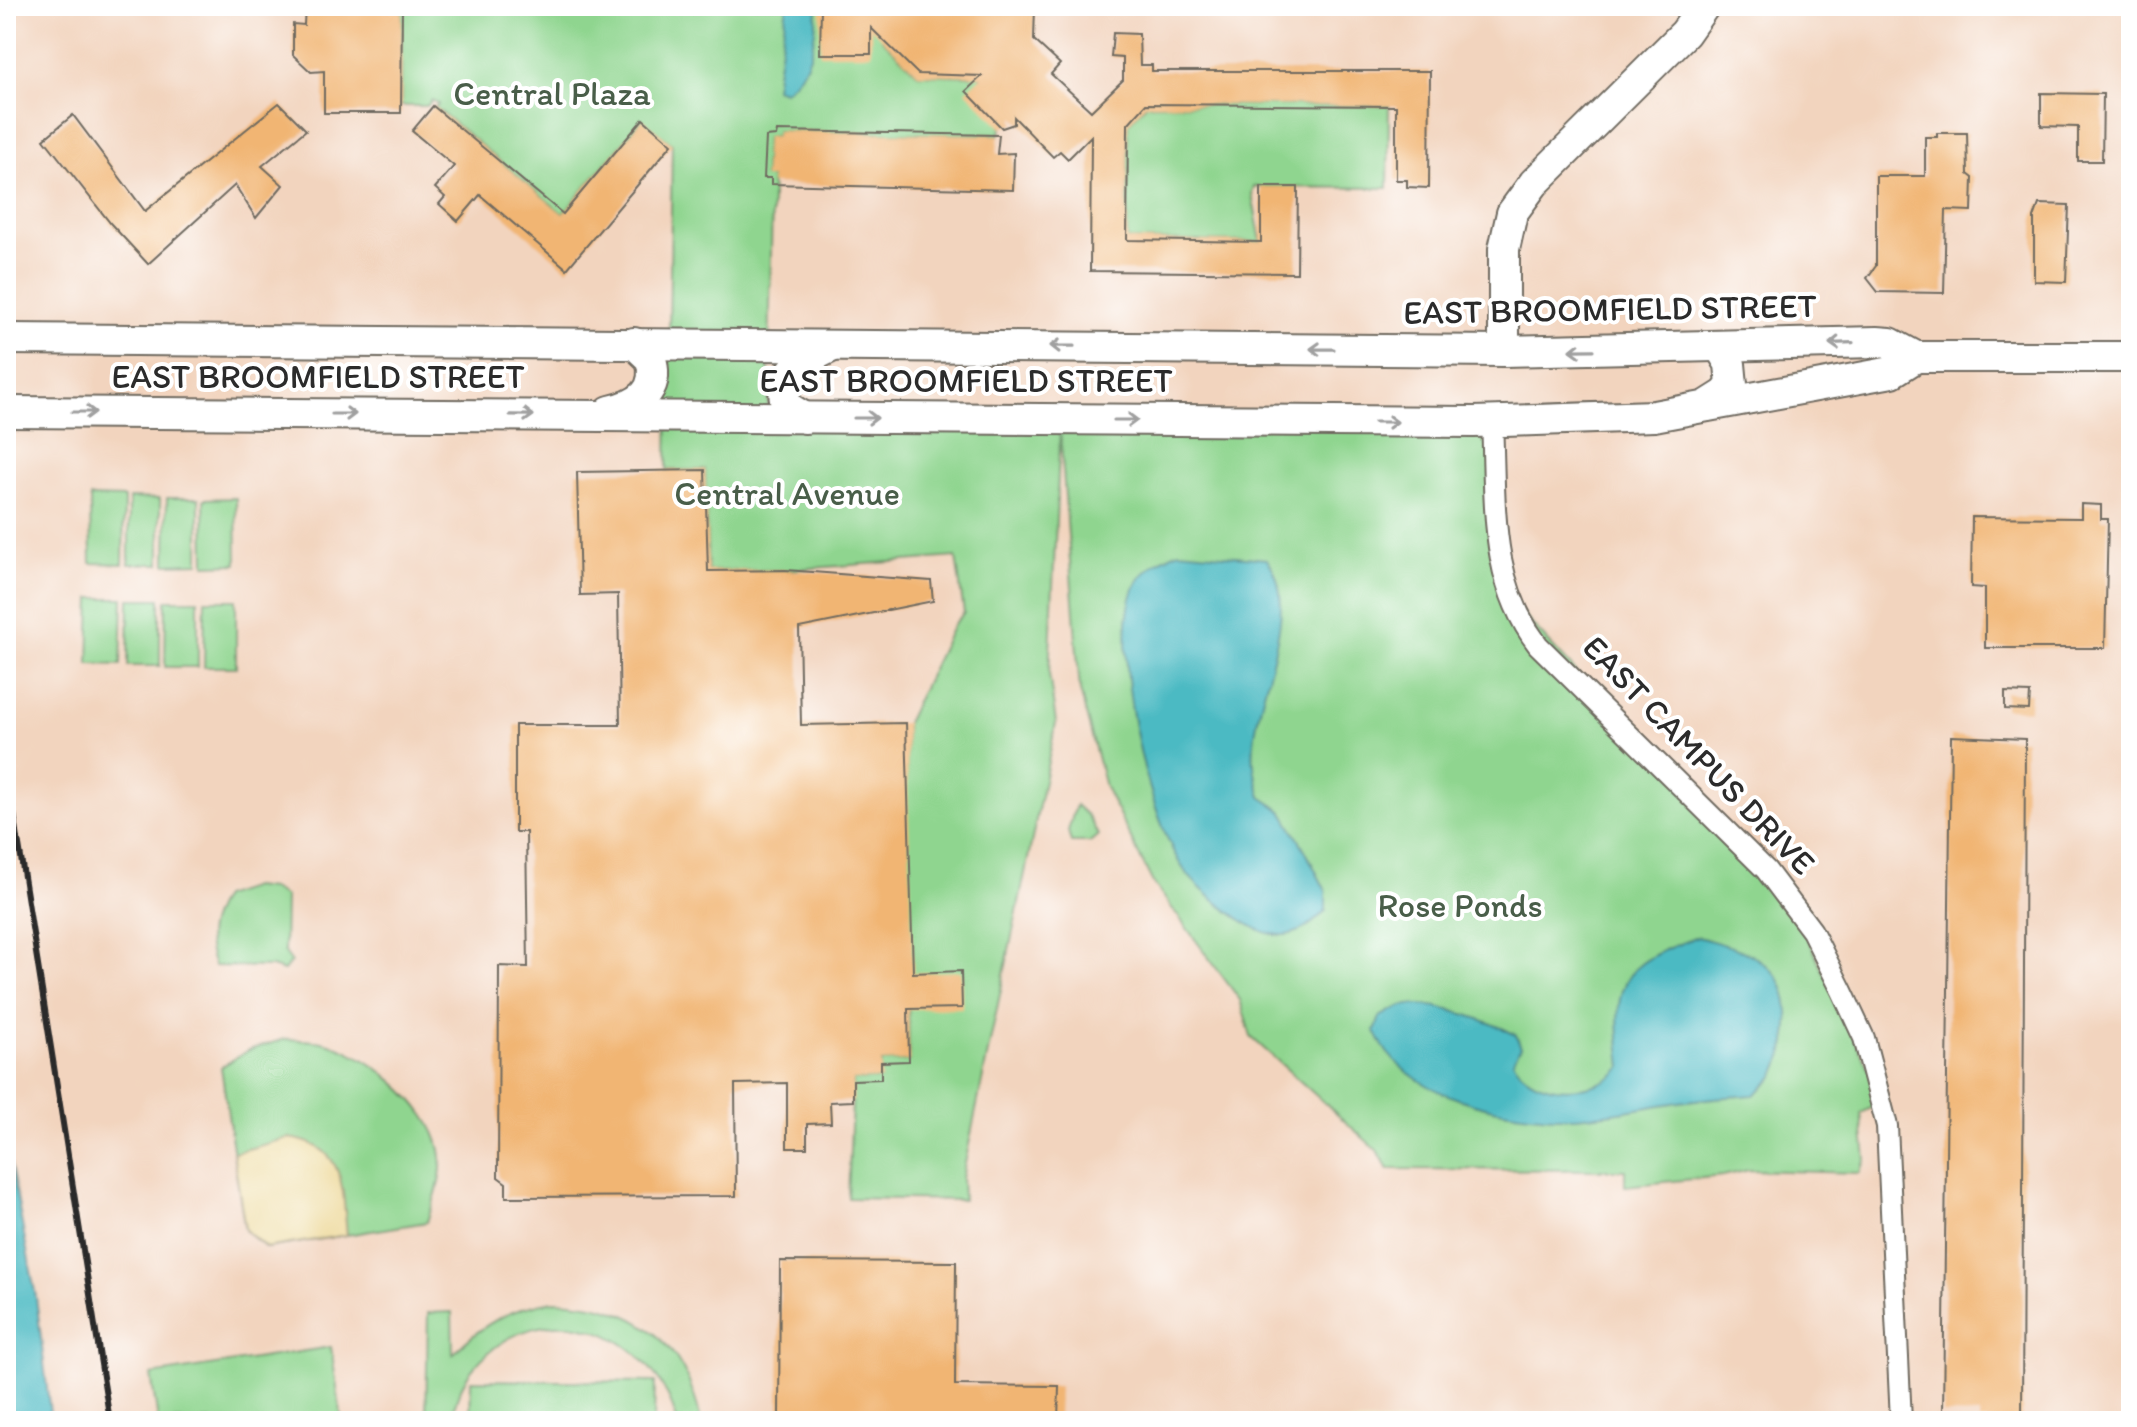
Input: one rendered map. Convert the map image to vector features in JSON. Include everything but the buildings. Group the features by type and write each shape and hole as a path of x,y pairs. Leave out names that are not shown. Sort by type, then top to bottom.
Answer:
{"main road":[{"path":"1504,351 1504,249 1512,213 1534,183 1685,33 1704,6"},
{"name":"EAST BROOMFIELD STREET","path":"6,339 1504,351 1890,343 1916,357 2131,357"},
{"path":"589,416 634,405 650,388 651,359 634,343"},
{"path":"805,418 791,411 785,401 789,372 801,361 836,345"},
{"path":"1704,407 1725,394 1732,385 1730,364 1720,347"},
{"name":"EAST BROOMFIELD STREET","path":"6,412 1492,422 1628,419 1892,372 1916,357"}],"street":[{"name":"EAST CAMPUS DRIVE","path":"1492,422 1501,558 1511,602 1522,623 1538,645 1766,870 1812,931 1864,1038 1887,1126 1901,1421"}],"shaded area":[{"path":"6,6 2131,6 2131,1421 6,1421"}],"green space":[{"name":"Rose Ponds","path":"402,6 822,6 882,21 882,39 918,74 971,76 975,72 981,77 1002,128 999,135 777,131 776,136 766,137 764,177 771,178 772,197 768,416 1492,422 1511,602 1792,904 1884,1102 1861,1113 1866,1159 1860,1173 1749,1170 1723,1176 1625,1186 1625,1170 1388,1169 1379,1152 1251,1037 1240,1000 1152,881 1105,787 1080,691 1060,431 1049,674 1056,723 962,1178 963,1200 848,1198 853,1080 880,1079 881,1062 909,1061 906,723 953,625 964,613 956,557 786,570 708,571 705,470 667,470 672,144 642,120 563,214 435,107 438,104 432,100 427,106 401,106"},
{"path":"1146,104 1389,106 1388,188 1254,187 1252,194 1261,242 1127,240 1128,124"},
{"path":"90,497 124,498 123,564 91,563"},
{"path":"129,498 160,499 160,564 129,564"},
{"path":"167,498 199,498 199,563 166,564"},
{"path":"236,498 237,564 205,565 204,499"},
{"path":"91,598 123,598 121,665 89,664"},
{"path":"129,599 160,599 160,666 128,666"},
{"path":"166,600 198,600 198,667 165,667"},
{"path":"205,600 236,600 236,667 204,667"},
{"path":"1076,805 1088,816 1098,835 1090,842 1071,842 1068,831"},
{"path":"253,887 271,889 285,897 284,951 291,961 284,971 271,967 214,966 208,939 217,906 222,897"},
{"path":"285,1039 322,1042 358,1056 394,1082 424,1115 434,1133 441,1159 438,1186 427,1222 266,1248 245,1230 221,1067 249,1050"},
{"path":"553,1301 609,1309 632,1318 652,1331 669,1348 682,1368 701,1421 677,1421 664,1389 645,1362 620,1342 593,1330 563,1325 533,1329 503,1342 467,1377 457,1398 453,1421 426,1421 428,1313 452,1312 453,1354 498,1318"},
{"path":"331,1347 342,1421 158,1421 151,1375"},
{"path":"471,1380 655,1382 654,1421 470,1421"}],"sand":[{"path":"288,1138 307,1142 331,1159 342,1186 347,1235 266,1248 245,1230 233,1153"}],"water":[{"path":"787,6 816,6 817,11 813,46 806,66 784,91 775,88"},
{"path":"1179,551 1267,559 1278,581 1281,605 1279,632 1254,741 1254,766 1261,797 1282,811 1326,891 1326,910 1298,932 1279,935 1258,929 1209,896 1179,862 1155,804 1135,728 1129,688 1126,650 1128,617 1134,589 1142,576 1159,561"},
{"path":"1698,937 1759,959 1776,975 1783,988 1788,1016 1785,1046 1774,1076 1754,1095 1586,1116 1518,1113 1460,1100 1432,1088 1408,1073 1389,1054 1375,1031 1380,1017 1400,1007 1414,1005 1444,1009 1477,1018 1516,1035 1521,1047 1513,1061 1522,1073 1534,1081 1566,1089 1598,1084 1622,1067 1618,1016 1626,981 1651,957"},
{"path":"6,1141 36,1297 51,1421 6,1421"}],"railway":[{"path":"6,763 110,1421"}],"park label":[{"name":"Central Plaza","path":"552,93"},
{"name":"Central Avenue","path":"787,493"}]}
